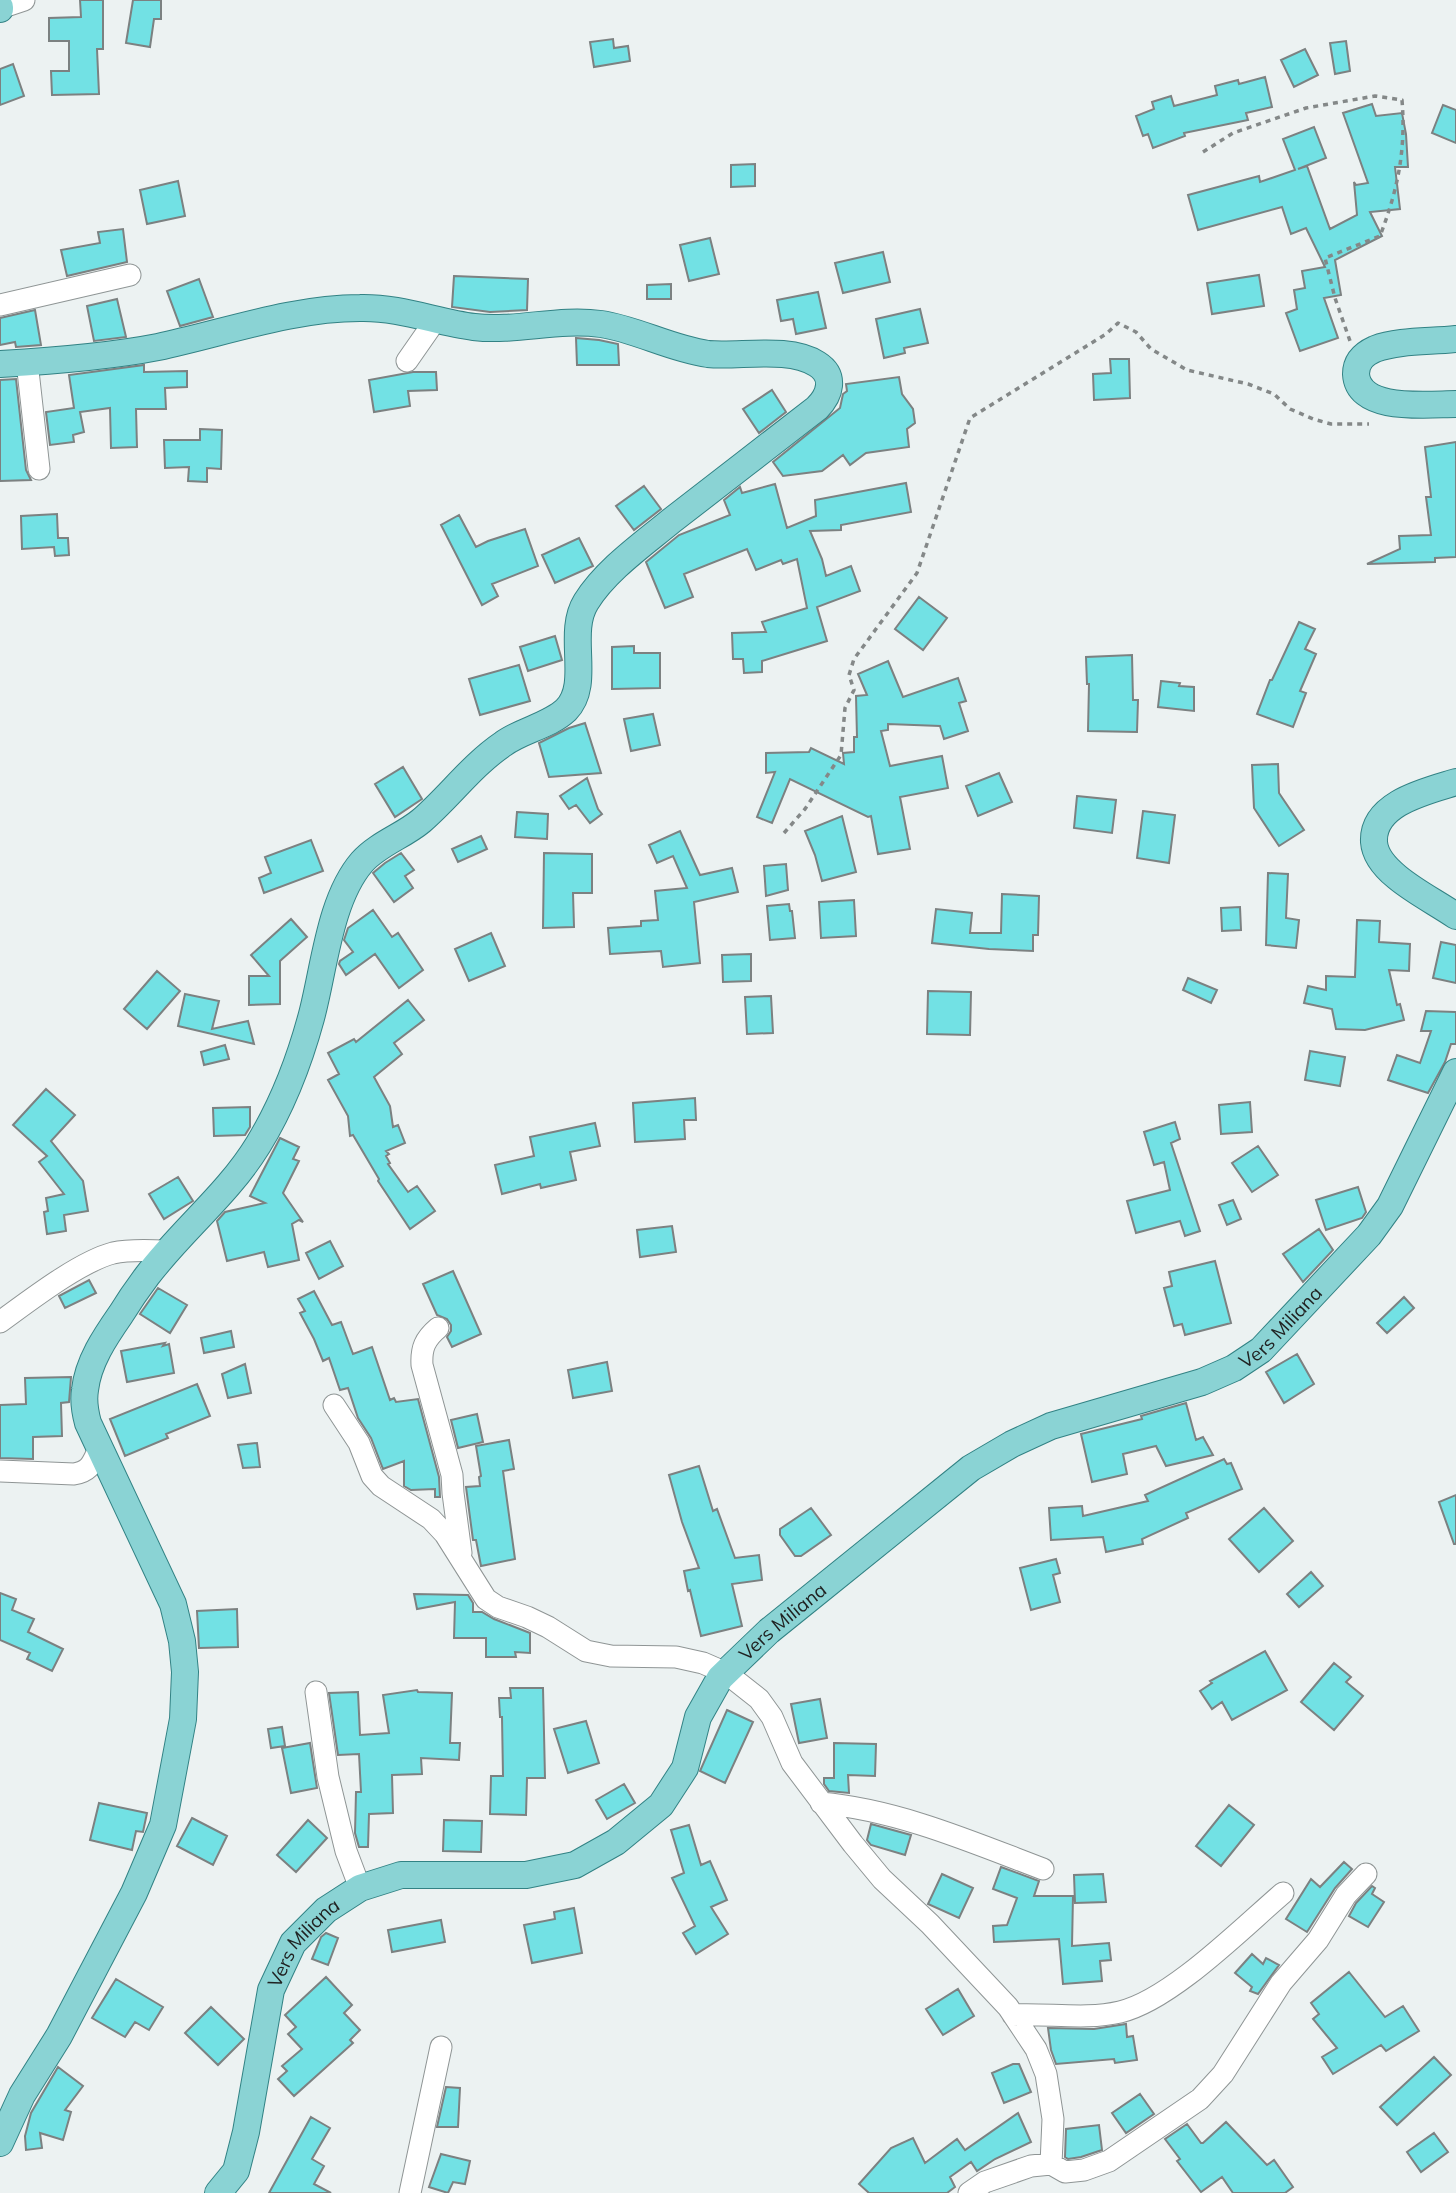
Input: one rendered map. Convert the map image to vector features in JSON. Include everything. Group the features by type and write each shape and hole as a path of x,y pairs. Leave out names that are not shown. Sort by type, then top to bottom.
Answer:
{"main road":[{"path":"0,364 155,348 319,312 360,307 400,310 471,327 494,329 555,323 604,324 706,354 788,356 816,363 830,379 826,398 817,408 651,537 604,578 579,614 578,680 575,697 568,708 555,718 499,746 419,823 381,846 362,863 341,901 329,936 312,1016 275,1114 240,1172 140,1285 106,1335 94,1359 85,1388 84,1404 88,1423 173,1604 182,1641 185,1672 183,1718 163,1825 134,1893 59,2036 22,2095 0,2143"},
{"path":"1456,339 1383,347 1367,353 1358,363 1356,374 1360,388 1375,399 1395,403 1456,404"},
{"path":"1456,782 1391,808 1379,822 1374,837 1379,858 1397,877 1456,916"},
{"name":"Vers Miliana","path":"218,2193 236,2171 246,2132 271,1990 293,1943 326,1910 360,1888 401,1875 526,1875 575,1865 616,1842 661,1805 685,1768 698,1717 720,1678 769,1631 971,1468 1012,1444 1051,1426 1202,1382 1234,1368 1261,1350 1369,1235 1390,1206 1456,1072"}],"street":[{"path":"0,8 24,0"},
{"path":"0,305 130,275"},
{"path":"407,362 430,328 431,317"},
{"path":"27,362 39,469"},
{"path":"0,1322 94,1260 113,1253 168,1251"},
{"path":"438,1328 427,1337 421,1350 422,1365 452,1475 463,1562"},
{"path":"334,1405 359,1443 372,1476 381,1486 431,1519 445,1534 486,1599 498,1607 548,1627 586,1651 611,1656 676,1657 703,1662 726,1673 759,1699 772,1717 792,1763 821,1803 882,1879 930,1924 1013,2015 1036,2049 1046,2074 1053,2119 1051,2164"},
{"path":"0,1471 74,1474 85,1472 99,1449"},
{"path":"316,1692 328,1777 346,1851 360,1888"},
{"path":"821,1803 848,1805 884,1814 977,1843 1043,1869"},
{"path":"969,2193 985,2182 1031,2166 1051,2164 1065,2172 1084,2170 1109,2161 1200,2099 1223,2074 1281,1983 1318,1940 1346,1895 1366,1874"},
{"path":"1013,2015 1100,2015 1122,2011 1150,2000 1199,1965 1283,1893"},
{"path":"410,2193 442,2047"}],"path":[{"path":"1203,152 1233,133 1306,108 1375,96 1402,100 1402,161 1393,201 1380,236 1325,258 1335,298 1358,363"},
{"path":"784,833 805,809 841,755 845,708 854,690 849,675 854,659 917,573 970,418 1106,334 1118,323 1136,332 1151,349 1187,370 1248,384 1274,394 1290,410 1313,419 1331,424 1369,424"}],"building":[{"path":"80,0 103,0 103,49 97,49 99,94 52,95 51,71 69,71 69,41 49,41 49,18 81,17"},
{"path":"133,0 161,0 161,19 154,19 150,47 126,43"},
{"path":"613,39 614,48 628,46 630,61 594,67 590,42"},
{"path":"1346,41 1350,71 1335,74 1330,43"},
{"path":"1305,49 1318,75 1294,87 1281,60"},
{"path":"13,64 24,96 0,105 0,69"},
{"path":"1265,77 1272,107 1246,113 1248,120 1184,133 1185,136 1153,148 1148,134 1143,136 1136,116 1154,109 1152,102 1171,96 1174,106 1217,95 1215,86 1238,80 1239,84"},
{"path":"1372,104 1376,116 1402,113 1408,167 1395,167 1400,209 1370,212 1382,236 1335,260 1341,295 1324,298 1338,338 1300,351 1286,313 1297,309 1294,290 1305,288 1302,271 1325,267 1306,228 1291,234 1282,207 1198,230 1188,195 1259,176 1260,182 1295,170 1283,139 1314,127 1326,158 1298,169 1307,166 1330,229 1357,215 1354,182 1356,185 1368,183 1343,113"},
{"path":"1443,105 1456,110 1456,143 1432,133"},
{"path":"755,164 755,186 731,187 731,165"},
{"path":"178,181 185,216 147,224 140,190"},
{"path":"123,229 127,262 67,276 61,250 100,243 98,232"},
{"path":"710,238 719,274 689,281 680,245"},
{"path":"883,252 890,282 843,293 835,263"},
{"path":"1259,275 1264,306 1212,314 1207,283"},
{"path":"454,276 528,279 527,310 490,312 452,307"},
{"path":"199,279 213,317 180,326 167,291"},
{"path":"671,284 671,299 647,299 647,285"},
{"path":"818,292 826,328 796,334 793,319 781,321 777,300"},
{"path":"117,299 126,337 94,341 87,306"},
{"path":"920,309 928,343 904,348 905,353 884,358 876,319"},
{"path":"35,310 41,345 16,347 15,342 0,345 0,318"},
{"path":"576,338 618,344 619,365 577,365"},
{"path":"1110,359 1129,359 1130,398 1094,400 1093,374 1111,373"},
{"path":"144,365 144,372 187,371 187,387 165,388 166,409 136,409 137,447 111,448 110,408 80,412 84,432 73,435 74,442 50,445 46,412 74,408 69,375"},
{"path":"413,372 436,372 437,390 408,391 410,406 374,412 369,380"},
{"path":"899,377 902,394 913,409 915,423 907,429 909,447 866,453 850,465 843,455 822,471 783,476 773,462 840,408 843,394 847,391 846,384"},
{"path":"16,379 26,470 31,480 0,481 0,380"},
{"path":"772,390 786,412 759,433 743,409"},
{"path":"200,429 222,430 221,469 207,468 207,482 188,481 189,467 165,468 164,440 200,440"},
{"path":"1456,442 1456,557 1435,558 1435,562 1367,564 1400,549 1399,536 1431,535 1426,497 1431,497 1425,447"},
{"path":"906,483 911,512 841,525 841,530 810,531 826,576 851,566 860,591 817,607 827,641 762,661 762,672 744,673 743,659 733,659 732,633 766,632 762,622 807,608 797,559 783,564 781,560 756,570 747,549 684,574 693,597 665,608 646,562 679,535 730,515 724,500 740,487 742,493 775,484 787,528 816,516 815,500"},
{"path":"644,486 661,509 634,530 616,506"},
{"path":"57,514 58,538 68,538 69,555 55,556 54,547 22,549 21,516"},
{"path":"459,515 476,547 525,529 538,566 492,584 498,596 482,605 441,525"},
{"path":"579,538 593,566 555,583 542,555"},
{"path":"919,597 947,618 923,650 895,629"},
{"path":"1299,622 1315,629 1305,649 1316,654 1300,691 1306,693 1293,727 1257,714 1270,680"},
{"path":"555,636 562,660 528,671 520,647"},
{"path":"634,646 634,653 660,653 660,688 612,689 612,647"},
{"path":"1132,655 1133,700 1138,700 1137,732 1088,731 1089,684 1086,657"},
{"path":"888,661 903,697 958,678 966,701 959,703 968,731 944,739 940,726 888,724 888,730 881,731 890,766 942,756 948,788 900,797 910,849 878,854 871,816 868,817 790,779 772,823 757,817 775,772 766,773 766,753 809,752 811,748 844,764 843,753 854,752 854,737 857,737 856,696 867,695 858,674"},
{"path":"519,665 530,701 480,715 469,679"},
{"path":"1161,681 1194,687 1194,711 1158,707"},
{"path":"653,714 660,745 631,751 624,719"},
{"path":"585,723 601,773 549,777 539,743"},
{"path":"1278,764 1279,793 1304,830 1279,846 1254,808 1252,765"},
{"path":"403,767 422,799 395,817 375,784"},
{"path":"999,773 1012,802 978,816 966,786"},
{"path":"587,778 602,814 590,823 576,805 569,809 560,796"},
{"path":"1077,796 1116,800 1112,833 1074,828"},
{"path":"1143,811 1175,815 1169,863 1137,858"},
{"path":"517,812 548,814 547,839 515,837"},
{"path":"842,816 856,872 822,881 805,831"},
{"path":"680,831 700,875 732,868 738,892 694,902 700,963 663,967 661,951 610,954 608,928 641,926 641,921 658,920 655,891 687,888 673,856 657,863 649,845"},
{"path":"481,836 487,849 458,862 452,849"},
{"path":"311,840 323,871 264,893 259,878 271,873 265,857"},
{"path":"401,853 414,870 405,876 413,888 394,902 373,873"},
{"path":"544,853 592,854 592,893 573,893 574,927 543,928"},
{"path":"786,864 788,890 766,896 764,866"},
{"path":"1268,873 1288,874 1286,918 1299,920 1296,948 1266,945"},
{"path":"1002,894 1039,896 1038,935 1033,935 1033,951 932,943 936,909 972,913 970,933 1001,933"},
{"path":"854,900 856,936 821,938 819,902"},
{"path":"789,904 795,938 770,940 767,906"},
{"path":"1240,907 1241,930 1222,931 1221,908"},
{"path":"373,910 392,937 398,933 423,970 399,988 375,954 346,975 339,964 353,952 344,940 348,928"},
{"path":"291,919 307,937 280,961 280,1004 249,1005 249,976 269,976 251,955"},
{"path":"1357,920 1380,921 1379,942 1410,944 1409,971 1389,970 1397,1005 1400,1004 1404,1020 1365,1030 1336,1029 1332,1009 1304,1003 1308,986 1326,990 1326,976 1355,977"},
{"path":"491,933 505,966 469,981 455,949"},
{"path":"1441,942 1456,945 1456,983 1433,978"},
{"path":"751,954 751,981 723,982 722,955"},
{"path":"157,971 180,991 147,1029 124,1009"},
{"path":"1188,978 1217,990 1211,1003 1183,990"},
{"path":"928,991 971,992 970,1035 927,1034"},
{"path":"185,994 219,1001 212,1029 248,1021 254,1044 178,1026"},
{"path":"771,996 773,1033 747,1034 745,997"},
{"path":"408,1000 424,1020 394,1043 402,1054 374,1077 390,1106 393,1127 398,1125 405,1143 386,1151 389,1154 386,1156 390,1163 388,1164 408,1192 417,1186 435,1211 410,1229 378,1181 353,1135 350,1136 348,1116 328,1080 339,1074 328,1053 354,1039 356,1042"},
{"path":"1426,1011 1456,1012 1456,1044 1451,1044 1445,1062 1428,1093 1388,1080 1397,1055 1420,1063 1431,1031 1421,1031"},
{"path":"225,1045 229,1059 204,1065 201,1052"},
{"path":"1310,1051 1345,1057 1340,1086 1305,1080"},
{"path":"46,1089 75,1115 51,1141 83,1181 88,1211 64,1215 66,1231 47,1234 44,1212 48,1211 46,1198 64,1194 39,1162 47,1156 13,1125"},
{"path":"695,1098 696,1120 684,1120 685,1139 635,1142 633,1103"},
{"path":"1250,1102 1252,1132 1221,1134 1219,1105"},
{"path":"250,1107 250,1127 245,1135 214,1136 213,1108"},
{"path":"1175,1122 1180,1139 1171,1143 1200,1231 1185,1236 1180,1221 1136,1233 1127,1201 1170,1190 1164,1162 1154,1165 1144,1132"},
{"path":"595,1123 600,1146 570,1152 576,1180 541,1188 540,1184 502,1194 495,1165 534,1156 530,1137"},
{"path":"280,1138 299,1147 293,1159 299,1161 283,1193 303,1222 299,1220 292,1224 299,1260 268,1267 264,1252 227,1261 217,1221 225,1212 265,1203 250,1196"},
{"path":"1258,1146 1278,1175 1252,1192 1232,1163"},
{"path":"178,1177 193,1201 164,1219 149,1194"},
{"path":"1358,1187 1366,1212 1362,1218 1326,1230 1316,1200"},
{"path":"1233,1200 1241,1219 1227,1225 1219,1205"},
{"path":"672,1226 676,1252 640,1257 637,1230"},
{"path":"1319,1229 1333,1250 1303,1282 1283,1254"},
{"path":"330,1241 343,1266 319,1279 306,1253"},
{"path":"1215,1261 1231,1323 1185,1335 1182,1324 1174,1326 1164,1288 1172,1286 1169,1272"},
{"path":"453,1271 481,1334 452,1347 447,1337 451,1325 447,1319 437,1315 423,1284"},
{"path":"89,1280 96,1293 65,1308 59,1296"},
{"path":"158,1288 187,1305 170,1333 140,1314"},
{"path":"314,1291 332,1325 341,1322 353,1354 372,1347 390,1400 394,1398 396,1402 418,1399 439,1477 440,1497 435,1497 435,1489 411,1490 404,1486 404,1461 383,1469 371,1438 358,1418 348,1388 340,1390 329,1358 323,1361 300,1313 305,1311 298,1299"},
{"path":"1404,1297 1414,1308 1387,1333 1377,1323"},
{"path":"231,1331 234,1347 204,1353 201,1338"},
{"path":"165,1343 163,1346 169,1344 174,1373 127,1382 121,1351"},
{"path":"1297,1354 1314,1384 1284,1403 1266,1372"},
{"path":"607,1362 612,1391 573,1398 568,1370"},
{"path":"245,1364 251,1393 228,1398 222,1374"},
{"path":"71,1377 69,1402 61,1403 62,1436 33,1437 33,1459 0,1458 0,1405 26,1404 25,1378"},
{"path":"197,1384 210,1416 166,1434 168,1438 125,1456 110,1419"},
{"path":"1186,1403 1196,1440 1203,1437 1213,1455 1166,1466 1156,1446 1123,1454 1127,1474 1092,1482 1081,1434 1142,1419 1141,1416"},
{"path":"477,1414 483,1442 458,1448 451,1420"},
{"path":"509,1440 514,1469 503,1471 515,1559 481,1566 476,1540 473,1540 466,1487 480,1486 476,1446"},
{"path":"257,1443 260,1467 243,1468 238,1445"},
{"path":"1224,1459 1227,1464 1231,1463 1242,1489 1186,1513 1188,1518 1142,1539 1143,1544 1106,1552 1103,1537 1051,1540 1049,1508 1082,1506 1083,1516 1148,1501 1145,1495"},
{"path":"699,1466 713,1511 717,1509 735,1558 759,1555 762,1580 732,1584 742,1626 701,1636 684,1571 699,1568 669,1475"},
{"path":"1456,1495 1456,1544 1454,1544 1439,1502"},
{"path":"811,1508 831,1535 801,1556 795,1556 780,1535 780,1529"},
{"path":"1264,1508 1293,1541 1259,1572 1229,1539"},
{"path":"1056,1559 1060,1573 1053,1575 1060,1602 1031,1610 1020,1568"},
{"path":"1311,1572 1323,1586 1299,1607 1287,1594"},
{"path":"0,1593 16,1599 12,1610 34,1619 28,1632 63,1649 52,1671 27,1659 30,1653 0,1640"},
{"path":"414,1594 468,1595 473,1603 473,1612 482,1612 530,1633 530,1653 515,1652 516,1657 486,1657 486,1638 454,1638 455,1602 417,1609"},
{"path":"237,1609 238,1647 199,1648 197,1611"},
{"path":"1265,1651 1287,1690 1232,1720 1222,1702 1212,1709 1200,1691 1212,1683 1210,1681"},
{"path":"1334,1663 1351,1677 1346,1682 1363,1696 1334,1730 1301,1702"},
{"path":"510,1688 543,1688 545,1778 527,1778 526,1815 490,1814 491,1776 503,1776 499,1698 511,1698"},
{"path":"417,1690 452,1693 450,1743 460,1743 459,1760 421,1758 422,1774 392,1775 393,1813 369,1814 368,1847 359,1847 355,1833 356,1792 361,1792 359,1754 338,1755 329,1693 358,1692 360,1735 389,1733 383,1695"},
{"path":"820,1699 827,1738 799,1743 791,1704"},
{"path":"727,1710 753,1722 725,1783 700,1771"},
{"path":"586,1721 599,1763 568,1773 554,1729"},
{"path":"282,1727 285,1746 271,1748 268,1729"},
{"path":"310,1743 317,1788 291,1793 282,1748"},
{"path":"834,1743 876,1744 875,1776 848,1775 849,1793 829,1791 824,1784 824,1778 834,1778"},
{"path":"624,1784 635,1803 607,1819 596,1800"},
{"path":"99,1803 147,1813 143,1832 136,1831 132,1850 90,1840"},
{"path":"1229,1805 1254,1825 1221,1866 1196,1846"},
{"path":"192,1818 227,1836 213,1865 177,1846"},
{"path":"308,1820 327,1838 296,1872 277,1855"},
{"path":"444,1820 482,1821 481,1852 443,1851"},
{"path":"871,1824 911,1835 905,1855 871,1845 867,1840"},
{"path":"689,1825 701,1865 710,1861 727,1900 711,1907 728,1934 696,1954 683,1933 695,1926 672,1878 684,1873 671,1830"},
{"path":"1344,1862 1352,1869 1335,1888 1307,1932 1286,1919 1311,1879 1320,1887"},
{"path":"1001,1867 1039,1881 1034,1896 1073,1896 1072,1946 1109,1943 1111,1960 1100,1961 1102,1981 1063,1984 1059,1939 994,1942 993,1926 1007,1925 1017,1898 993,1889"},
{"path":"942,1874 973,1888 959,1918 928,1904"},
{"path":"1103,1874 1106,1902 1075,1903 1074,1875"},
{"path":"1372,1886 1375,1888 1372,1894 1384,1902 1368,1927 1349,1916 1356,1903"},
{"path":"574,1908 582,1953 532,1963 524,1925 555,1919 554,1912"},
{"path":"441,1920 445,1942 392,1952 388,1930"},
{"path":"326,1933 338,1938 328,1965 312,1959 321,1937"},
{"path":"1252,1954 1263,1964 1266,1958 1279,1965 1258,1994 1250,1991 1252,1987 1235,1973"},
{"path":"1349,1972 1385,2017 1403,2006 1419,2031 1386,2051 1381,2045 1333,2074 1322,2057 1337,2048 1313,2019 1319,2014 1311,2003"},
{"path":"326,1977 352,2005 344,2013 360,2030 350,2040 353,2043 294,2096 278,2079 287,2071 282,2066 302,2049 288,2034 296,2027 285,2015"},
{"path":"116,1979 163,2007 149,2030 135,2022 125,2037 92,2018"},
{"path":"958,1989 974,2016 943,2035 926,2009"},
{"path":"211,2007 244,2039 218,2065 185,2033"},
{"path":"1126,2024 1127,2037 1133,2036 1137,2060 1115,2063 1114,2059 1056,2064 1048,2028 1094,2029"},
{"path":"1434,2057 1451,2075 1397,2125 1380,2107"},
{"path":"1019,2064 1031,2092 1004,2103 992,2073"},
{"path":"58,2067 83,2086 65,2110 71,2112 63,2140 40,2133 42,2148 26,2150 25,2136 31,2113"},
{"path":"446,2087 460,2088 458,2127 437,2127"},
{"path":"1140,2094 1154,2114 1126,2133 1112,2113"},
{"path":"1018,2113 1031,2142 977,2171 971,2162 950,2177 955,2187 947,2193 869,2193 859,2184 891,2148 913,2138 925,2163 957,2139 965,2150"},
{"path":"311,2117 330,2128 312,2159 324,2166 314,2184 331,2193 269,2193"},
{"path":"1226,2122 1267,2165 1274,2160 1293,2187 1285,2193 1233,2193 1222,2177 1201,2192 1177,2161 1180,2159 1165,2139 1187,2124 1203,2143"},
{"path":"1099,2125 1102,2150 1081,2157 1065,2157 1066,2129"},
{"path":"1434,2133 1448,2152 1421,2172 1407,2152"},
{"path":"441,2154 470,2161 465,2184 453,2182 448,2193 429,2187"}]}
